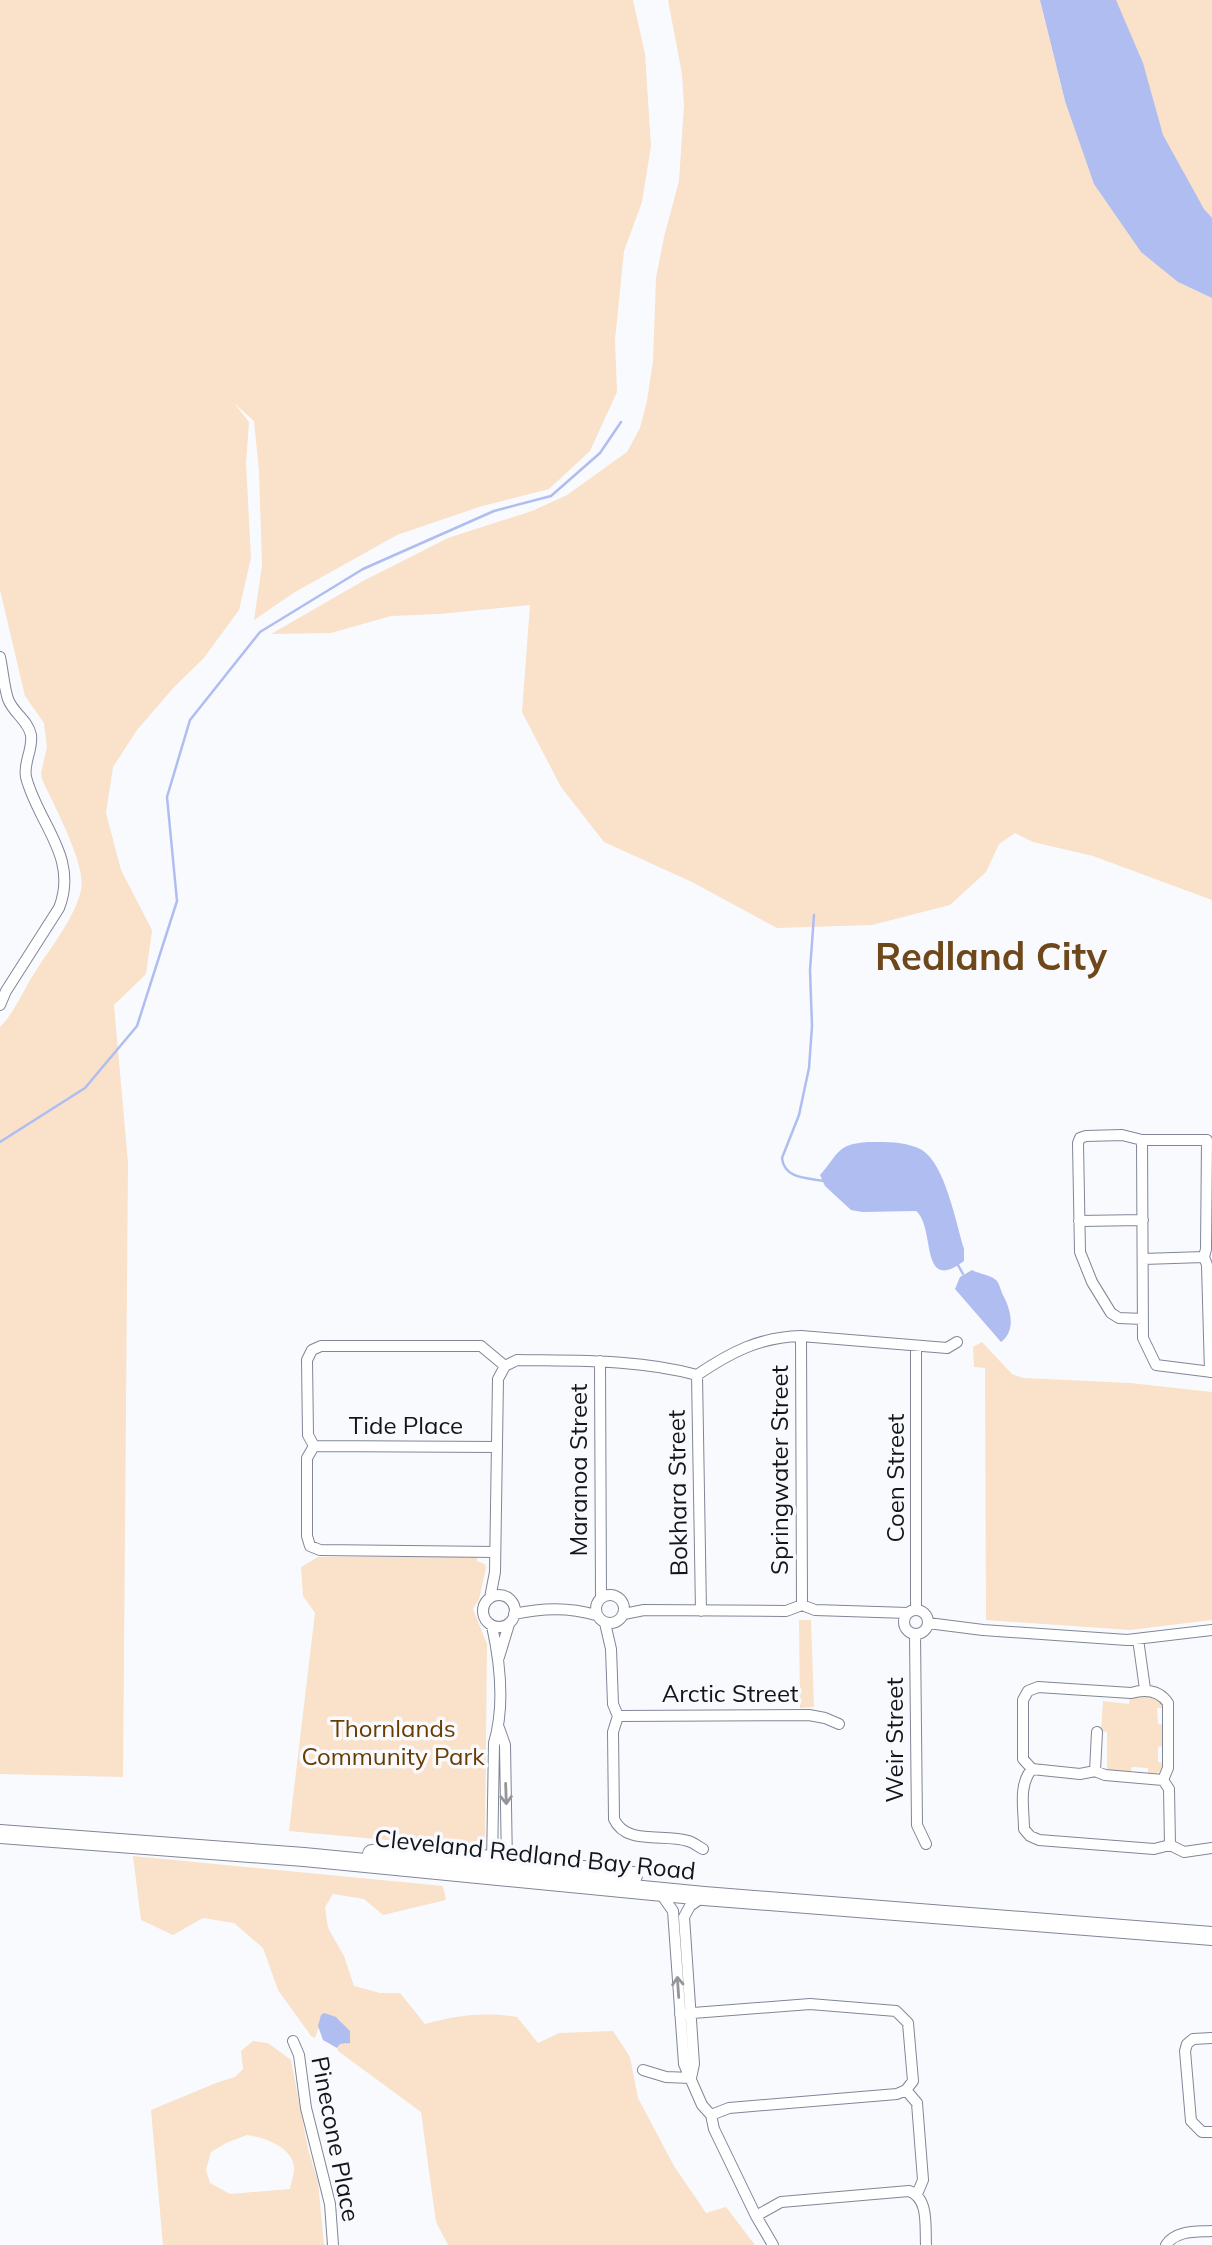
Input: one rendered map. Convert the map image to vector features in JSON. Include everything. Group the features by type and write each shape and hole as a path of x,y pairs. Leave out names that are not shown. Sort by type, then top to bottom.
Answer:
{"highway":[{"name":"Cleveland Redland Bay Road","path":"0,1834 304,1857 400,1853 704,1896 1212,1936"},
{"name":"Cleveland Redland Bay Road","path":"499,1869 599,1871 761,1899"},
{"name":"Cleveland Redland Bay Road","path":"1140,1932 1212,1948"}],"street":[{"path":"0,657 9,701 26,722 31,735 26,777 63,861 66,880 65,893 59,908 6,991 0,1005"},
{"path":"1142,1140 1143,1220 1143,1259 1143,1319 1143,1338 1156,1365 1211,1372 1207,1265 1204,1257 1207,1140 1142,1140 1122,1135 1080,1138 1080,1252 1092,1282 1111,1313 1119,1318 1143,1319"},
{"path":"1079,1221 1143,1220"},
{"path":"1143,1259 1204,1257"},
{"path":"499,1869 494,1743 499,1727 499,1657 492,1626 485,1619 483,1610 490,1598 495,1572 498,1379 505,1366 517,1360 600,1361 697,1375 741,1349 765,1339 801,1336 947,1348 957,1342"},
{"name":"Springwater Street","path":"801,1336 802,1605"},
{"path":"495,1552 314,1549 306,1535 307,1458 314,1446 308,1434 307,1360 312,1350 321,1346 481,1346 505,1366"},
{"name":"Coen Street","path":"912,1611 916,1346"},
{"name":"Maranoa Street","path":"600,1361 600,1579 608,1599"},
{"name":"Bokhara Street","path":"697,1375 701,1611"},
{"name":"Tide Place","path":"314,1446 497,1447"},
{"path":"495,1572 503,1596 512,1603 533,1610 578,1609 608,1599 644,1610"},
{"path":"490,1598 503,1596"},
{"path":"608,1599 624,1604 624,1614"},
{"path":"596,1615 608,1599"},
{"path":"499,1657 511,1619 512,1603"},
{"path":"611,1649 616,1623 624,1614 644,1610 786,1611 802,1605 815,1610 923,1612 928,1623 925,1630 910,1631 881,1613"},
{"path":"578,1609 596,1615 605,1623 611,1649 613,1704 618,1716 613,1732 614,1819 617,1827 626,1834 688,1841 703,1849"},
{"path":"492,1626 500,1627 533,1610"},
{"path":"910,1631 904,1620 912,1611"},
{"path":"605,1623 616,1623"},
{"path":"928,1623 996,1631 1138,1639 1212,1630"},
{"name":"Weir Street","path":"910,1631 917,1825 926,1844"},
{"path":"1138,1639 1145,1689"},
{"path":"1038,1687 1131,1693 1145,1689 1163,1696 1168,1703 1168,1768 1163,1780 1105,1775 1096,1771 1080,1774 1032,1769 1023,1759 1023,1700 1028,1691 1038,1687"},
{"name":"Arctic Street","path":"618,1716 809,1715 839,1724"},
{"path":"499,1727 505,1745 499,1869"},
{"path":"1096,1771 1097,1732"},
{"path":"1032,1769 1023,1785 1024,1829 1039,1840 1154,1849 1170,1845 1184,1852 1212,1848"},
{"path":"1163,1780 1169,1789 1170,1845"},
{"path":"658,1891 667,1899 673,1911 694,2064 691,2078 702,2105 711,2115 714,2129 756,2216 773,2245"},
{"path":"685,2013 684,1917 690,1906 704,1896"},
{"path":"685,2013 810,2004 895,2011 908,2023 913,2081 906,2090 898,2094 729,2108 711,2115"},
{"path":"1212,2038 1193,2039 1187,2044 1185,2051 1191,2121 1202,2132 1212,2132"},
{"name":"Pinecone Place","path":"293,2041 299,2055 306,2109 330,2204 333,2245"},
{"path":"643,2070 666,2077 691,2078"},
{"path":"906,2090 917,2103 923,2180 916,2193"},
{"path":"756,2216 781,2202 909,2191 916,2193 923,2201 926,2245"},
{"path":"1166,2245 1170,2238 1178,2234 1212,2231"}],"green space":[{"path":"0,0 633,0 645,54 651,146 642,202 624,251 615,340 617,392 590,451 549,489 479,507 397,535 295,592 254,620 262,565 259,471 254,421 234,403 249,422 246,463 251,558 239,610 203,659 175,686 137,730 113,767 106,813 121,870 152,930 146,974 114,1005 128,1163 123,1777 0,1774 0,1027 11,1014 68,921 78,901 81,879 74,850 42,779 47,747 44,723 25,696 0,590"},
{"path":"668,0 1040,0 1065,101 1178,282 1212,298 1212,900 1093,856 1033,842 1015,833 999,844 986,872 950,905 872,925 777,928 692,882 604,842 561,787 522,712 530,605 391,616 331,633 271,634 363,581 448,538 532,511 567,495 627,452 640,428 647,401 653,361 656,278 679,181 684,105 682,74"},
{"path":"1104,0 1212,0 1212,220 1151,133"},
{"path":"982,1342 1012,1374 1023,1378 1130,1383 1212,1392 1212,1620 1130,1630 986,1620 985,1368 974,1367 973,1347"},
{"name":"Thornlands Community Park","path":"477,1556 477,1561 485,1564 486,1568 479,1599 473,1609 487,1644 485,1836 482,1842 473,1848 289,1831 315,1613 303,1596 301,1567 318,1557"},
{"path":"799,1620 811,1620 814,1707 800,1708"},
{"path":"1145,1694 1159,1700 1164,1708 1157,1708 1158,1724 1164,1725 1164,1746 1158,1747 1158,1762 1164,1763 1161,1771 1154,1775 1148,1774 1148,1768 1132,1767 1130,1773 1107,1771 1107,1732 1101,1731 1103,1701 1129,1704 1130,1697"},
{"path":"133,1856 443,1886 446,1900 383,1915 364,1899 333,1894 325,1907 328,1928 344,1956 354,1986 380,1993 400,1993 425,2024 471,2015 517,2017 538,2043 559,2033 613,2031 630,2057 638,2098 674,2166 706,2213 726,2207 755,2245 448,2245 436,2222 421,2112 338,2051 340,2044 346,2044 346,2029 340,2020 321,2020 315,2038 311,2036 278,1990 263,1948 234,1923 203,1918 173,1935 141,1920"},
{"path":"253,2041 268,2043 291,2060 308,2149 318,2182 324,2245 163,2245 151,2110 235,2077 243,2069 241,2051","holes":["247,2135 268,2140 288,2153 294,2166 290,2189 230,2194 210,2183 206,2170 211,2152 226,2143"]}],"water":[{"path":"1040,0 1116,0 1143,63 1163,135 1204,209 1212,218 1212,298 1178,282 1141,252 1094,184 1065,101"},
{"path":"868,1142 909,1145 922,1150 930,1157 949,1195 964,1249 964,1261 950,1269 940,1270 934,1264 926,1230 916,1211 851,1210 825,1186 820,1175 839,1151 850,1145"},
{"path":"972,1270 997,1281 1006,1303 1010,1314 1010,1327 1001,1342 955,1289 960,1277"},
{"path":"324,2013 336,2017 350,2031 350,2043 340,2044 337,2048 323,2040 318,2026"}],"waterway":[{"path":"0,1142 85,1088 137,1026 177,901 167,797 190,720 260,632 363,569 494,511 551,496 600,453 621,422"},
{"path":"814,915 810,970 812,1026 809,1068 799,1115 782,1158 787,1170 792,1174 824,1181"},
{"path":"958,1265 963,1274"}],"district":[{"name":"Redland City","path":"991,957"}]}
